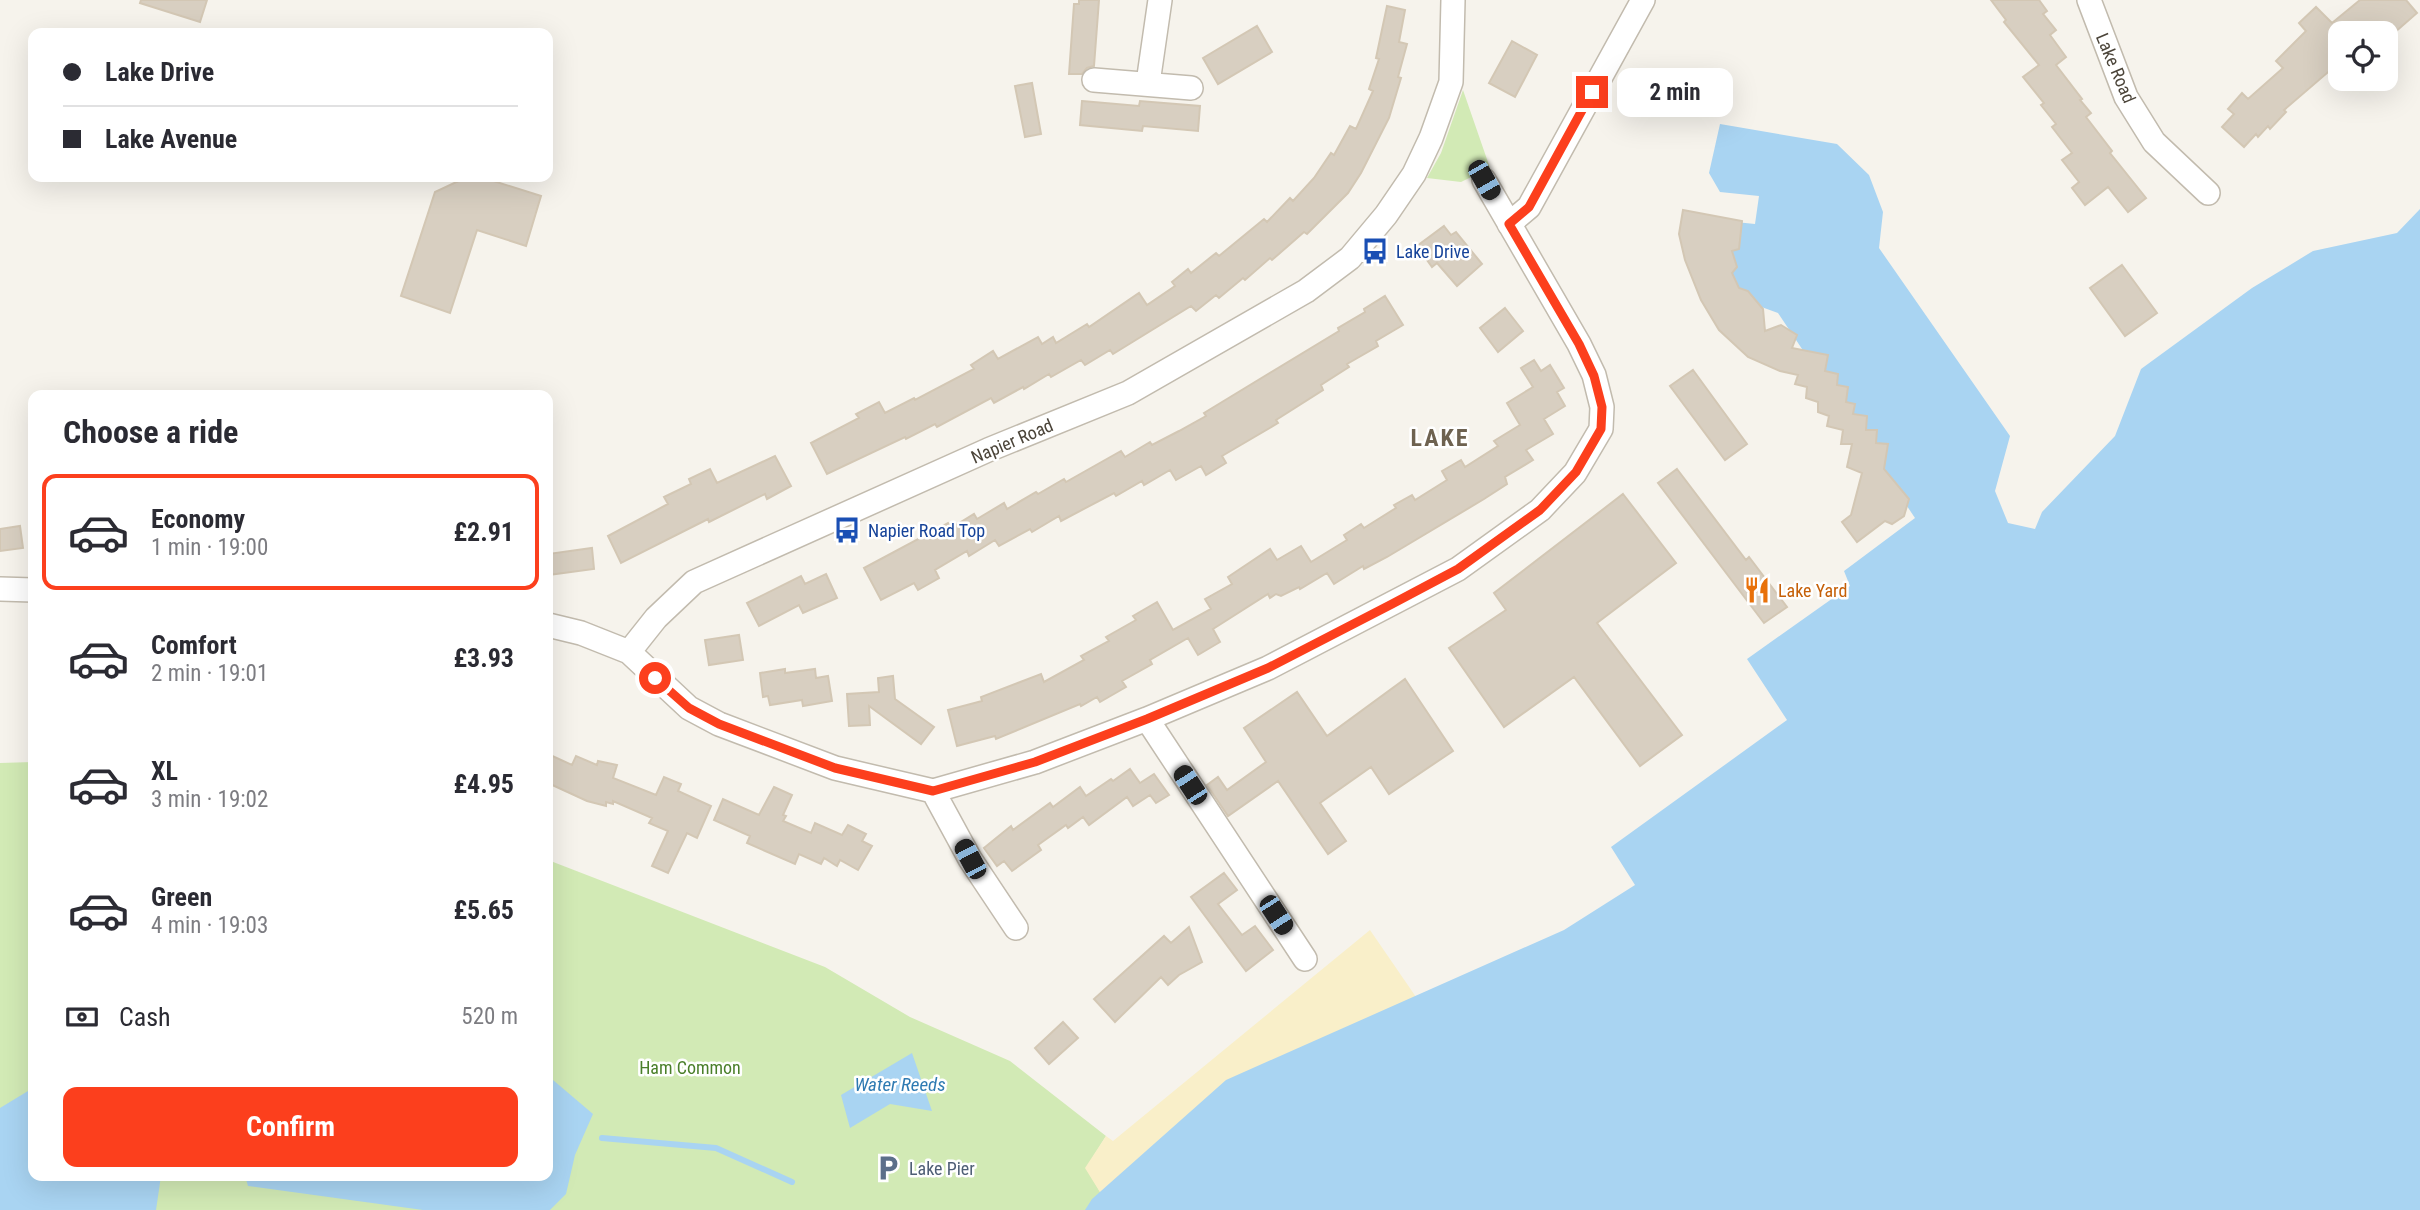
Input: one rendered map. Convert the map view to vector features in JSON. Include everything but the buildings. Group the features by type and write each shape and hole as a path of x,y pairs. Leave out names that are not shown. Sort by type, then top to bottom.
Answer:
{"street":[{"path":"1148,83 1160,0"},
{"name":"Napier Road","path":"629,652 656,618 694,582 988,450 1128,393 1306,291 1350,258 1386,215 1414,174 1431,138 1451,82 1453,0"},
{"path":"1509,224 1529,207 1643,0"},
{"name":"Lake Road","path":"2089,0 2126,97 2154,142 2208,194"},
{"path":"1094,80 1191,88"},
{"path":"553,626 581,633 629,652 689,708 719,724 835,768 933,791 1035,762 1268,668 1458,569 1540,510 1576,472 1601,429 1602,407 1594,376 1579,344 1484,180"},
{"path":"0,589 28,590"},
{"path":"1147,719 1305,959"},
{"path":"933,791 970,859 1016,928"}],"green space":[{"path":"1463,90 1490,168 1461,182 1427,178 1441,153"},
{"name":"Ham Common","path":"28,762 28,1181 553,1181 553,862 825,967 910,1017 1010,1061 1106,1136 1086,1168 1111,1210 0,1210 0,763"}],"sand":[{"path":"1370,930 1427,1013 1111,1210 1085,1168 1106,1136 1113,1141"}],"water":[{"path":"1720,124 1837,144 1869,175 1883,212 1879,248 2010,436 1995,491 2008,523 2035,529 2042,512 2115,436 2141,369 2252,288 2313,251 2397,233 2420,209 2420,1210 1085,1210 1092,1199 1226,1080 1564,930 1635,885 1611,847 1787,720 1747,659 1850,586 1844,571 1915,518 1778,313 1745,301 1715,266 1716,220 1755,224 1759,196 1720,192 1709,173"},
{"name":"Water Reeds","path":"912,1053 932,1111 890,1104 850,1128 841,1095"},
{"path":"553,1080 593,1114 575,1155 566,1194 550,1210 423,1210 248,1186 246,1181 553,1181"},
{"path":"28,1091 28,1181 160,1181 156,1210 0,1210 0,1108"}],"waterway":[{"path":"602,1138 716,1148 792,1182"}],"place":[{"name":"Lake Drive","path":"1375,251"},
{"name":"Napier Road Top","path":"847,530"},
{"name":"Lake Yard","path":"1757,590"},
{"name":"Lake Pier","path":"888,1168"}],"district":[{"name":"LAKE","path":"1440,438"}],"route":[{"path":"655,678 689,708 719,724 835,768 933,791 1035,762 1223,688 1268,668 1458,569 1540,510 1576,472 1601,429 1602,407 1594,376 1579,344 1509,224 1529,207 1592,92"}]}
